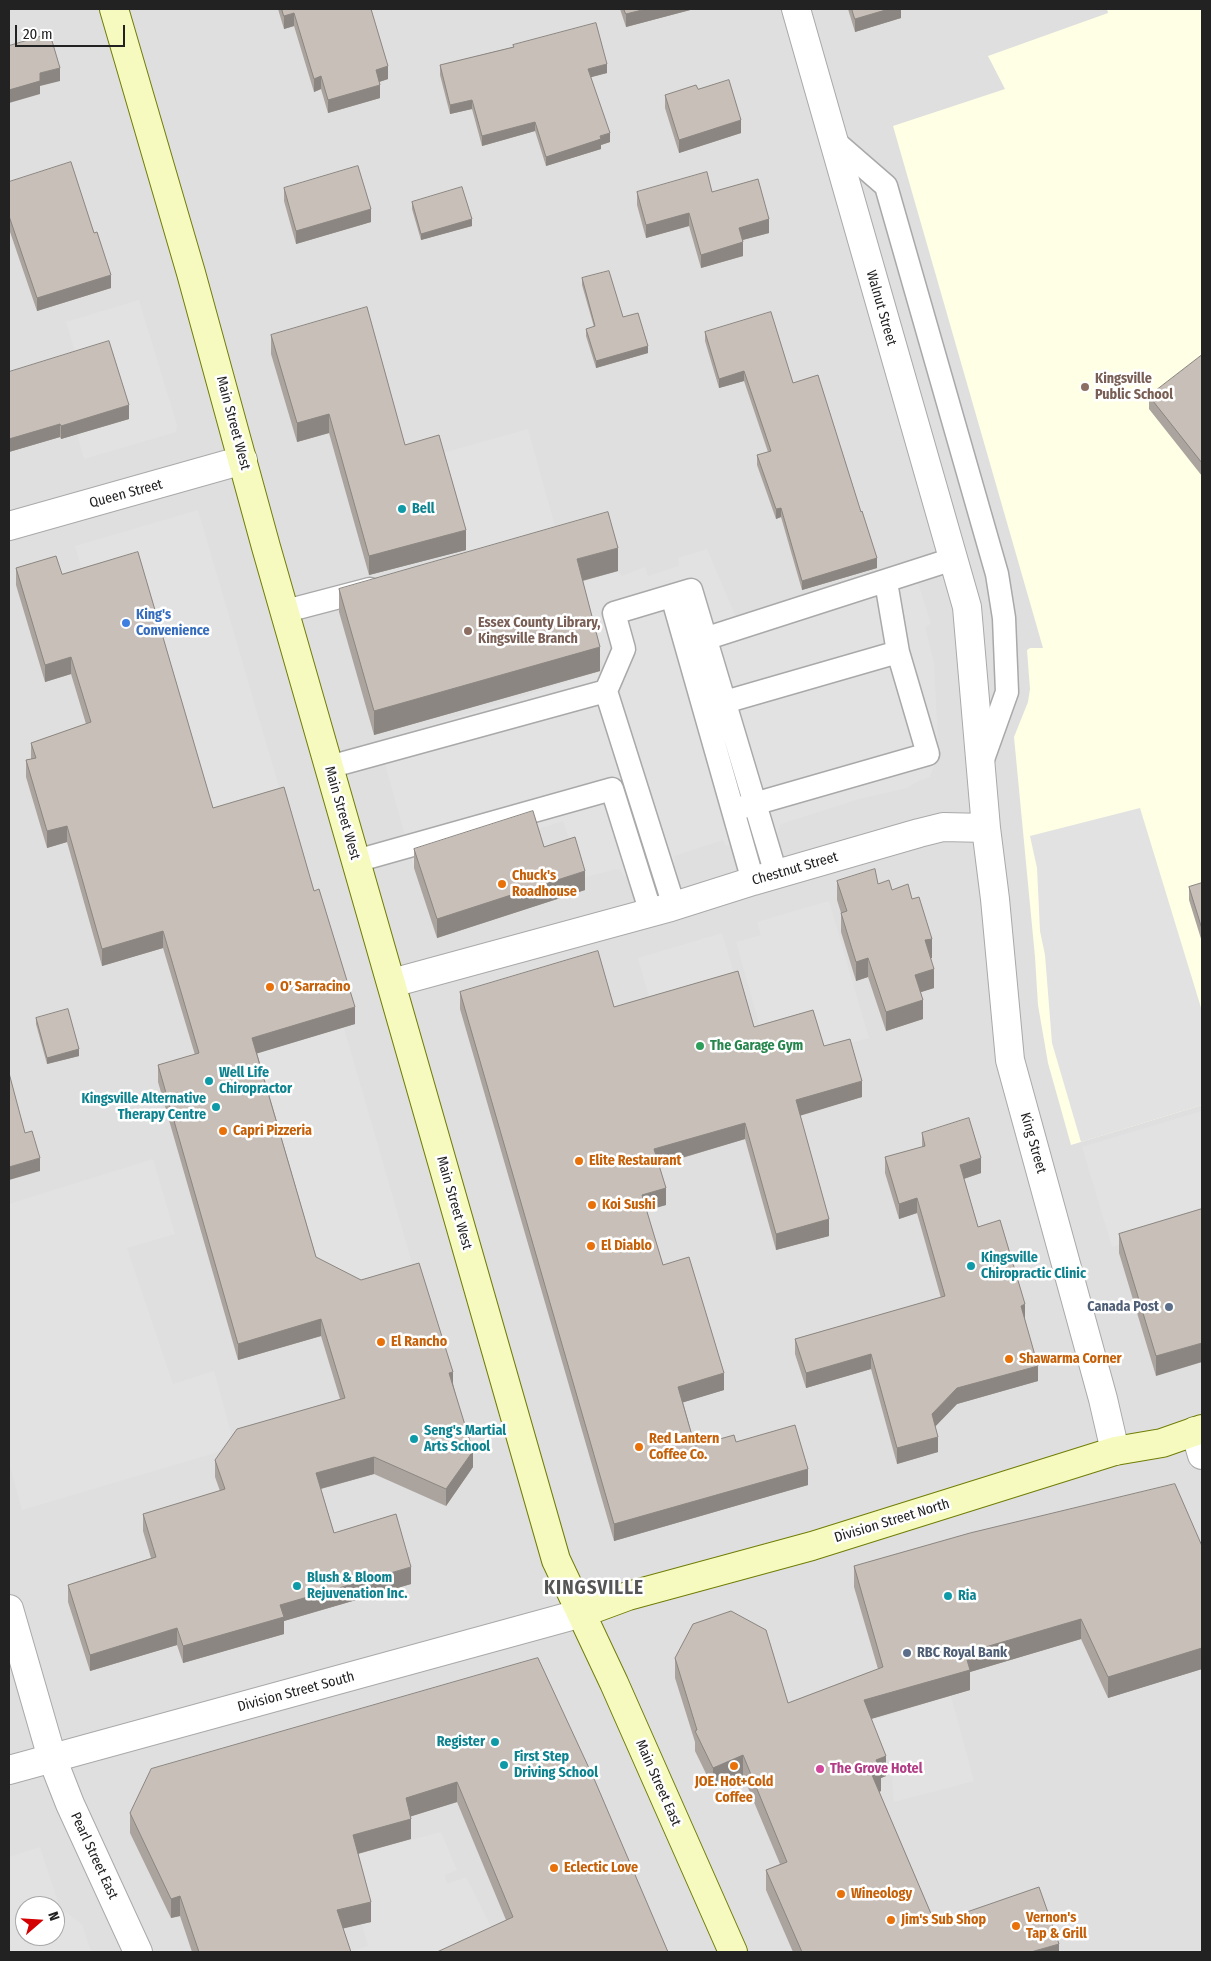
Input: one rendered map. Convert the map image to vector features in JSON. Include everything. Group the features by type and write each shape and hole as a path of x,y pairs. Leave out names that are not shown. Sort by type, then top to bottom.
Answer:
{"main road":[{"name":"Main Street West","path":"114,9 191,272 329,767 556,1560 582,1614"},
{"name":"Division Street North","path":"582,1614 628,1596 812,1546 1115,1450 1200,1438"},
{"name":"Main Street East","path":"582,1614 733,1952"}],"street":[{"name":"Walnut Street","path":"796,9 967,607 981,762"},
{"name":"Queen Street","path":"9,526 243,460"},
{"path":"981,762 986,828"},
{"name":"Chestnut Street","path":"392,983 662,909 927,831 943,828 986,828"},
{"name":"King Street","path":"986,828 995,899 1010,1060 1103,1399 1115,1450"},
{"name":"Pearl Street East","path":"9,1609 52,1758 70,1804 138,1952"},
{"name":"Division Street South","path":"9,1770 582,1614"}],"lane":[{"path":"833,140 886,186 997,574 1004,618 1007,692 981,762"},
{"path":"696,641 886,582 953,559"},
{"path":"744,807 928,754 898,652 886,582"},
{"path":"286,611 387,584"},
{"path":"662,909 606,692 624,649 614,613 672,596 696,641 764,878"},
{"path":"714,705 898,652"},
{"path":"329,767 606,692"},
{"path":"356,861 612,789 662,909"}],"shaded area":[{"path":"9,9 1202,9 1202,1952 9,1952"},
{"name":"Kingsville Public School","path":"1107,9 1202,9 1202,1105 1071,1145 1048,1063 1038,1005 1014,737 1028,702 1030,689 1027,650 1030,648 1043,648 893,126 1005,89 988,56 1108,13"},
{"path":"139,300 177,425 176,432 84,459 77,434 79,364 66,322"},
{"path":"528,429 561,548 473,573 439,454"},
{"path":"198,510 284,804 213,825 86,584 75,546"},
{"path":"707,549 736,617 912,563 931,624 925,627 934,663 938,756 930,777 907,788 859,799 781,824 778,832 726,846 723,840 674,856 675,861 624,876 617,869 582,878 563,821 414,868 379,742 604,670 577,582 618,571 622,576 645,567 648,576 679,566 678,558"},
{"path":"1140,808 1202,1011 1202,1105 1081,1142 1052,1043 1045,955 1040,931 1037,868 1030,836"},
{"path":"829,901 869,1038 825,1050 816,1019 762,1034 736,942 761,935 757,922"},
{"path":"722,933 737,984 652,1008 638,958"},
{"path":"344,1028 417,1280 325,1285 252,1055"},
{"path":"1202,1111 1202,1220 1112,1247 1082,1147"},
{"path":"153,1159 175,1234 127,1248 173,1384 214,1371 235,1447 22,1510 9,1463 9,1204"},
{"path":"951,1696 974,1781 894,1802 892,1780 894,1771 863,1723"},
{"path":"441,1832 457,1870 445,1875 447,1884 466,1877 496,1937 466,1952 349,1952 368,1946 362,1924 371,1922 353,1855"},
{"path":"40,1847 56,1896 15,1896 15,1946 65,1946 65,1912 82,1924 91,1952 12,1952 9,1941 9,1857"}],"building":[{"path":"282,9 371,9 388,66 376,70 380,85 328,100 321,76 314,79 294,13 284,16"},
{"path":"624,9 646,9 626,14"},
{"path":"852,9 889,9 855,19"},
{"path":"596,23 607,64 588,69 610,133 600,136 601,139 546,157 535,122 482,136 472,100 450,105 440,65 514,47 513,45"},
{"path":"50,34 60,68 40,73 40,81 9,90 9,46"},
{"path":"729,80 741,120 679,140 665,95 696,85 698,89"},
{"path":"71,162 94,233 97,232 111,275 37,298 9,216 9,182"},
{"path":"358,166 371,209 296,231 284,188"},
{"path":"707,172 712,192 758,179 769,219 739,228 743,242 701,255 689,213 646,225 637,192"},
{"path":"462,187 472,219 421,234 412,202"},
{"path":"609,271 623,317 638,313 648,346 596,361 586,329 595,326 582,278"},
{"path":"367,307 405,445 439,435 466,530 369,556 329,414 297,423 271,335"},
{"path":"771,312 793,383 818,375 877,558 802,581 781,508 776,509 757,455 771,451 744,371 719,379 705,332"},
{"path":"109,341 129,405 61,426 60,424 9,439 9,372"},
{"path":"1202,355 1202,463 1149,396"},
{"name":"Essex County Library, Kingsville Branch","path":"608,512 618,548 577,559 600,647 374,711 339,589"},
{"path":"138,552 213,808 284,787 314,891 319,889 355,1007 252,1038 316,1257 361,1280 419,1263 453,1372 449,1373 473,1451 446,1489 374,1457 316,1473 334,1533 396,1514 411,1567 280,1605 284,1617 183,1646 177,1628 90,1655 68,1585 156,1557 143,1514 225,1489 215,1460 237,1429 345,1398 321,1319 238,1344 158,1065 199,1053 163,931 102,949 67,826 47,831 26,760 36,758 31,743 91,722 71,657 45,665 16,568 56,556 62,574"},
{"name":"Chuck's Roadhouse","path":"533,811 544,847 575,837 585,871 437,919 414,849"},
{"path":"875,869 878,884 889,880 892,890 908,884 912,899 919,897 932,939 925,940 934,969 915,975 923,1000 886,1012 868,958 856,962 841,913 847,911 837,881"},
{"path":"1202,883 1202,929 1189,887"},
{"path":"598,951 614,1007 738,971 754,1027 813,1010 824,1046 850,1039 862,1081 796,1100 829,1219 776,1234 745,1123 654,1149 666,1188 642,1195 663,1265 689,1257 724,1373 678,1387 695,1446 734,1435 736,1442 795,1425 808,1469 614,1524 460,992"},
{"path":"68,1009 79,1049 47,1058 36,1018"},
{"path":"9,1073 25,1133 32,1131 40,1158 9,1167"},
{"path":"969,1118 981,1158 960,1165 978,1227 1000,1220 1025,1304 1021,1306 1038,1366 957,1388 932,1414 938,1437 897,1448 871,1354 806,1373 795,1339 945,1296 917,1198 899,1204 885,1157 925,1146 922,1133"},
{"name":"Canada Post","path":"1202,1209 1202,1343 1156,1356 1119,1234"},
{"path":"1175,1484 1202,1546 1202,1648 1108,1677 1081,1619 965,1653 970,1670 864,1700 886,1756 876,1760 881,1771 872,1775 935,1923 1039,1887 1059,1944 1031,1952 802,1952 766,1870 787,1862 743,1755 713,1768 695,1731 697,1730 675,1658 693,1624 731,1611 766,1630 788,1703 883,1667 854,1566 970,1533"},
{"path":"538,1658 595,1781 668,1952 437,1952 513,1917 457,1782 406,1798 411,1819 353,1835 371,1902 337,1910 351,1952 199,1952 180,1896 171,1899 130,1813 151,1769"}],"place":[{"name":"Kingsville Public School","path":"1085,387"},
{"name":"Bell","path":"402,509"},
{"name":"King's Convenience","path":"126,623"},
{"name":"Essex County Library, Kingsville Branch","path":"468,631"},
{"name":"Chuck's Roadhouse","path":"502,884"},
{"name":"O' Sarracino","path":"270,987"},
{"name":"The Garage Gym","path":"700,1046"},
{"name":"Well Life Chiropractor","path":"209,1081"},
{"name":"Kingsville Alternative Therapy Centre","path":"216,1107"},
{"name":"Capri Pizzeria","path":"223,1131"},
{"name":"Elite Restaurant","path":"579,1161"},
{"name":"Koi Sushi","path":"592,1205"},
{"name":"El Diablo","path":"591,1246"},
{"name":"Kingsville Chiropractic Clinic","path":"971,1266"},
{"name":"Canada Post","path":"1169,1307"},
{"name":"El Rancho","path":"381,1342"},
{"name":"Shawarma Corner","path":"1009,1359"},
{"name":"Seng's Martial Arts School","path":"414,1439"},
{"name":"Red Lantern Coffee Co.","path":"639,1447"},
{"name":"Blush & Bloom Rejuvenation Inc.","path":"297,1586"},
{"name":"Ria","path":"948,1596"},
{"name":"RBC Royal Bank","path":"907,1653"},
{"name":"Register","path":"495,1742"},
{"name":"First Step Driving School","path":"504,1765"},
{"name":"JOE. Hot+Cold Coffee","path":"734,1766"},
{"name":"The Grove Hotel","path":"820,1769"},
{"name":"Eclectic Love","path":"554,1868"},
{"name":"Wineology","path":"841,1894"},
{"name":"Jim's Sub Shop","path":"891,1920"},
{"name":"Vernon's Tap & Grill","path":"1016,1926"}],"district":[{"name":"KINGSVILLE","path":"594,1589"}]}
